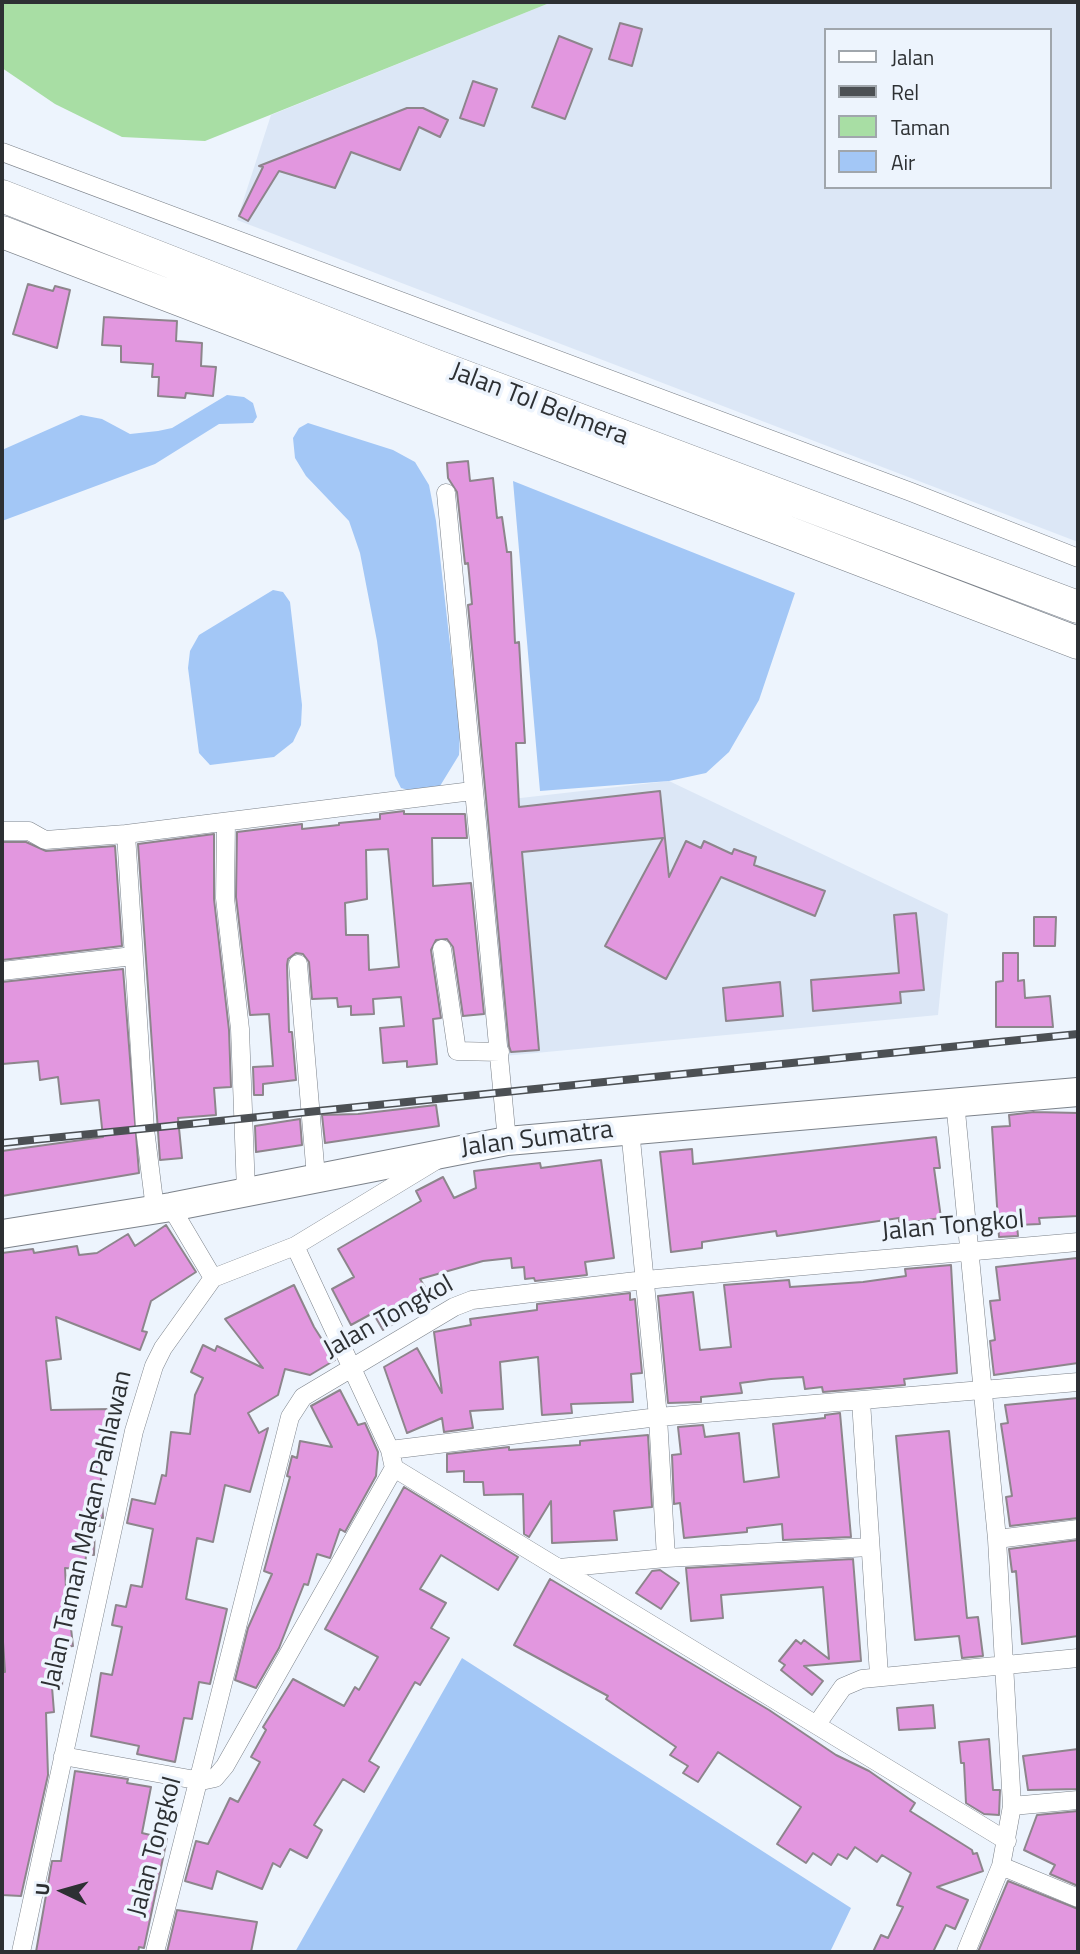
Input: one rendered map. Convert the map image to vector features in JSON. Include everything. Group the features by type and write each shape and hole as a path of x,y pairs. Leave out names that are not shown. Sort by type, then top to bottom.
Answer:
{"highway":[{"name":"Jalan Tol Belmera","path":"2,195 434,365 1078,607"},
{"name":"Jalan Tol Belmera","path":"2,232 1078,643"},
{"path":"2,245 119,276"},
{"name":"Jalan Sumatra","path":"2,1234 163,1208 508,1141 1078,1092"}],"street":[{"path":"2,152 898,487 1078,558"},
{"path":"446,493 472,791 508,1141"},
{"path":"2,831 29,831 45,840 126,834 472,791"},
{"path":"226,823 225,898 240,1029 246,1192"},
{"path":"126,834 145,1129 163,1208 213,1278 295,1246 451,1151"},
{"path":"442,948 457,1051 500,1052"},
{"path":"2,971 133,957"},
{"path":"298,964 316,1177"},
{"path":"955,1101 996,1539 1006,1664 1012,1806 1001,1866 965,1952"},
{"path":"630,1129 657,1417 666,1558"},
{"name":"Jalan Tongkol","path":"155,1952 201,1781 290,1417 303,1397 454,1307 472,1300 645,1280 1078,1242"},
{"path":"63,1756 201,1781 215,1778 225,1766 394,1468 390,1450 295,1246"},
{"name":"Jalan Taman Makan Pahlawan","path":"21,1952 144,1394 163,1348 213,1278"},
{"path":"390,1450 657,1417 1078,1382"},
{"path":"861,1401 880,1675"},
{"path":"394,1468 1007,1841"},
{"path":"996,1539 1078,1529"},
{"path":"559,1567 666,1558 870,1547"},
{"path":"817,1724 843,1687 880,1675 1078,1657"},
{"path":"1012,1806 1078,1800"},
{"path":"1001,1866 1078,1898"}],"shaded area":[{"path":"552,2 1078,2 1078,542 237,220 271,115"},
{"path":"669,781 948,914 938,1015 504,1056 477,803"}],"green space":[{"path":"2,2 552,2 205,141 122,137 55,104 2,68"}],"water":[{"path":"227,395 244,397 253,403 257,417 253,423 219,424 155,464 2,521 2,450 81,415 102,419 130,434 172,428"},
{"path":"308,423 393,450 415,462 429,485 436,521 460,733 459,755 440,786 415,792 401,788 395,776 377,641 360,553 349,521 306,476 295,458 293,438 299,428"},
{"path":"513,481 795,593 759,700 729,752 706,773 669,781 540,791"},
{"path":"273,590 283,592 290,602 302,705 301,725 293,742 274,757 210,765 199,753 188,668 190,651 199,635"},
{"path":"462,1658 851,1908 830,1952 295,1952"}],"building":[{"path":"620,23 642,29 632,66 609,59"},
{"path":"559,36 592,49 565,119 532,107"},
{"path":"473,81 497,89 484,126 460,118"},
{"path":"407,108 423,108 448,120 440,137 419,127 400,170 351,152 335,188 279,171 248,221 239,216 263,167 259,166"},
{"path":"28,284 53,291 55,286 70,290 57,348 13,334"},
{"path":"104,317 177,321 176,341 202,343 201,366 216,367 213,396 186,393 185,398 158,396 159,377 152,377 153,364 121,362 121,346 102,345"},
{"path":"468,461 470,481 493,478 497,518 502,517 507,552 511,552 515,643 519,642 525,743 516,743 519,807 660,791 669,877 686,841 701,848 704,841 732,854 734,849 756,857 754,865 825,891 815,916 721,877 666,979 605,946 663,838 522,852 539,1050 511,1052 509,1046 468,605 472,604 468,563 465,564 457,492 448,478 447,463"},
{"path":"404,811 404,814 465,814 467,838 432,838 433,886 471,883 484,1014 463,1016 453,947 447,939 436,940 431,950 441,1018 433,1019 437,1064 407,1067 407,1061 383,1063 380,1028 404,1026 401,997 373,999 374,1014 351,1015 351,1006 338,1007 337,998 312,999 309,962 303,954 296,953 288,959 287,965 289,1032 292,1032 296,1080 263,1084 263,1095 254,1095 253,1067 273,1066 269,1014 250,1015 236,897 237,832 302,824 302,829 339,825 380,819 380,814","holes":["388,849 399,967 369,970 368,935 346,935 345,903 367,899 366,850"]},
{"path":"214,834 214,899 229,1030 231,1087 214,1088 216,1115 178,1118 182,1158 160,1160 138,844"},
{"path":"2,842 26,842 46,851 115,846 122,946 2,960"},
{"path":"916,913 924,990 900,992 901,1003 813,1011 811,980 899,973 894,915"},
{"path":"1034,917 1056,917 1055,946 1034,946"},
{"path":"1003,953 1018,953 1018,981 1024,980 1025,998 1050,996 1053,1027 996,1027 996,982 1003,981"},
{"path":"123,969 139,1173 2,1196 2,1151 103,1137 99,1100 61,1104 58,1077 40,1080 38,1061 2,1064 2,982"},
{"path":"780,982 783,1016 726,1021 723,988"},
{"path":"436,1105 439,1126 325,1143 322,1115 358,1114"},
{"path":"1034,1112 1078,1113 1078,1216 1039,1218 1040,1224 1017,1225 1018,1236 999,1237 992,1127 1010,1126 1009,1115"},
{"path":"300,1119 302,1145 256,1152 255,1126"},
{"path":"936,1137 940,1168 934,1168 941,1218 899,1224 899,1218 777,1236 776,1231 702,1242 702,1248 671,1252 660,1152 692,1149 693,1164"},
{"path":"601,1160 614,1258 585,1262 587,1275 535,1281 534,1278 525,1279 524,1267 512,1268 511,1258 483,1261 420,1279 428,1292 396,1310 399,1321 383,1330 373,1313 351,1325 332,1289 354,1277 338,1249 421,1201 416,1191 443,1177 454,1198 476,1188 474,1171 540,1163 541,1168"},
{"path":"166,1225 196,1272 151,1301 142,1331 147,1332 140,1350 56,1317 61,1359 46,1361 51,1410 112,1409 113,1434 105,1434 105,1462 100,1462 103,1518 99,1517 100,1526 95,1526 94,1555 86,1554 85,1570 65,1568 68,1628 71,1628 73,1646 64,1647 62,1686 52,1687 54,1712 46,1713 48,1775 21,1896 2,1895 2,1672 5,1672 2,1627 2,1253 33,1249 34,1253 77,1246 79,1255 97,1253 128,1234 135,1246"},
{"path":"1077,1258 1078,1363 994,1375 990,1341 995,1340 990,1301 1000,1300 996,1267"},
{"path":"951,1265 957,1373 904,1379 905,1385 823,1392 822,1387 805,1389 803,1377 771,1379 740,1383 742,1393 701,1397 701,1402 668,1403 658,1296 693,1292 700,1350 731,1347 724,1285 789,1280 790,1287 863,1282 906,1276 905,1269"},
{"path":"294,1285 314,1327 335,1360 310,1375 285,1369 278,1395 248,1413 259,1433 268,1428 250,1492 225,1485 213,1542 197,1538 186,1599 227,1609 210,1684 199,1682 192,1719 184,1718 175,1762 137,1754 139,1746 91,1736 101,1673 112,1675 122,1627 112,1625 116,1605 126,1607 131,1585 142,1587 153,1529 127,1523 132,1499 155,1504 162,1475 166,1476 171,1432 190,1434 195,1395 203,1378 191,1372 203,1345 215,1351 217,1346 263,1368 225,1319"},
{"path":"630,1293 630,1300 635,1299 642,1373 631,1374 633,1402 571,1404 572,1413 542,1415 538,1357 500,1362 503,1409 470,1411 473,1428 444,1432 442,1418 407,1433 384,1367 417,1348 442,1393 434,1332 471,1325 470,1319 537,1310 537,1304"},
{"path":"340,1390 358,1425 365,1423 378,1452 376,1476 345,1532 340,1529 330,1558 317,1554 308,1585 304,1584 279,1648 256,1688 235,1680 248,1628 272,1574 264,1571 290,1477 287,1476 292,1456 297,1458 300,1441 332,1447 311,1406"},
{"path":"1078,1398 1078,1518 1010,1526 1006,1497 1012,1496 1001,1424 1008,1423 1005,1405"},
{"path":"840,1413 851,1537 783,1540 782,1524 747,1528 747,1532 684,1538 680,1503 674,1504 672,1455 681,1454 678,1427 703,1425 705,1437 739,1433 744,1482 779,1477 773,1424 825,1418 825,1415"},
{"path":"949,1431 967,1618 978,1617 983,1656 962,1658 959,1636 915,1640 896,1436"},
{"path":"648,1435 652,1507 614,1511 617,1540 552,1543 551,1501 529,1537 524,1534 523,1494 484,1495 483,1482 464,1482 464,1471 447,1472 447,1454 509,1447 509,1450 580,1445 580,1441"},
{"path":"404,1487 518,1557 498,1590 441,1555 420,1589 446,1603 431,1628 449,1638 420,1685 415,1682 369,1761 379,1767 364,1792 343,1779 314,1825 322,1830 307,1858 290,1849 280,1867 273,1863 262,1889 217,1871 212,1889 185,1881 196,1841 208,1844 230,1798 238,1802 260,1762 251,1757 266,1730 263,1727 293,1679 344,1706 355,1687 359,1690 378,1657 325,1629"},
{"path":"1078,1540 1078,1636 1022,1644 1016,1571 1012,1572 1009,1549"},
{"path":"853,1559 861,1661 804,1666 823,1681 812,1695 781,1670 785,1665 779,1661 796,1640 801,1644 804,1640 829,1659 823,1587 721,1595 723,1618 691,1621 686,1568"},
{"path":"660,1570 679,1583 661,1609 636,1593 652,1571"},
{"path":"550,1579 769,1710 836,1755 869,1771 915,1803 910,1811 972,1850 973,1854 977,1853 983,1871 937,1887 968,1900 955,1929 946,1925 933,1952 873,1952 881,1935 888,1938 903,1907 897,1905 911,1873 882,1855 877,1862 855,1847 847,1859 838,1854 831,1865 813,1853 806,1863 777,1844 801,1807 718,1752 698,1782 683,1773 688,1766 670,1755 676,1747 606,1699 608,1696 514,1645"},
{"path":"933,1705 935,1728 899,1730 897,1708"},
{"path":"989,1739 993,1790 1000,1790 999,1815 984,1814 966,1803 964,1763 961,1763 959,1742"},
{"path":"1078,1749 1078,1789 1028,1790 1023,1756"},
{"path":"75,1771 128,1779 127,1783 151,1787 142,1833 167,1839 144,1948 139,1947 138,1952 36,1952 52,1861 61,1861"},
{"path":"1078,1811 1078,1886 1050,1874 1055,1865 1024,1850 1037,1815"},
{"path":"1008,1881 1078,1909 1078,1952 978,1952"},
{"path":"177,1910 257,1922 251,1952 167,1952"}],"railway":[{"path":"2,1143 1078,1034"}]}
